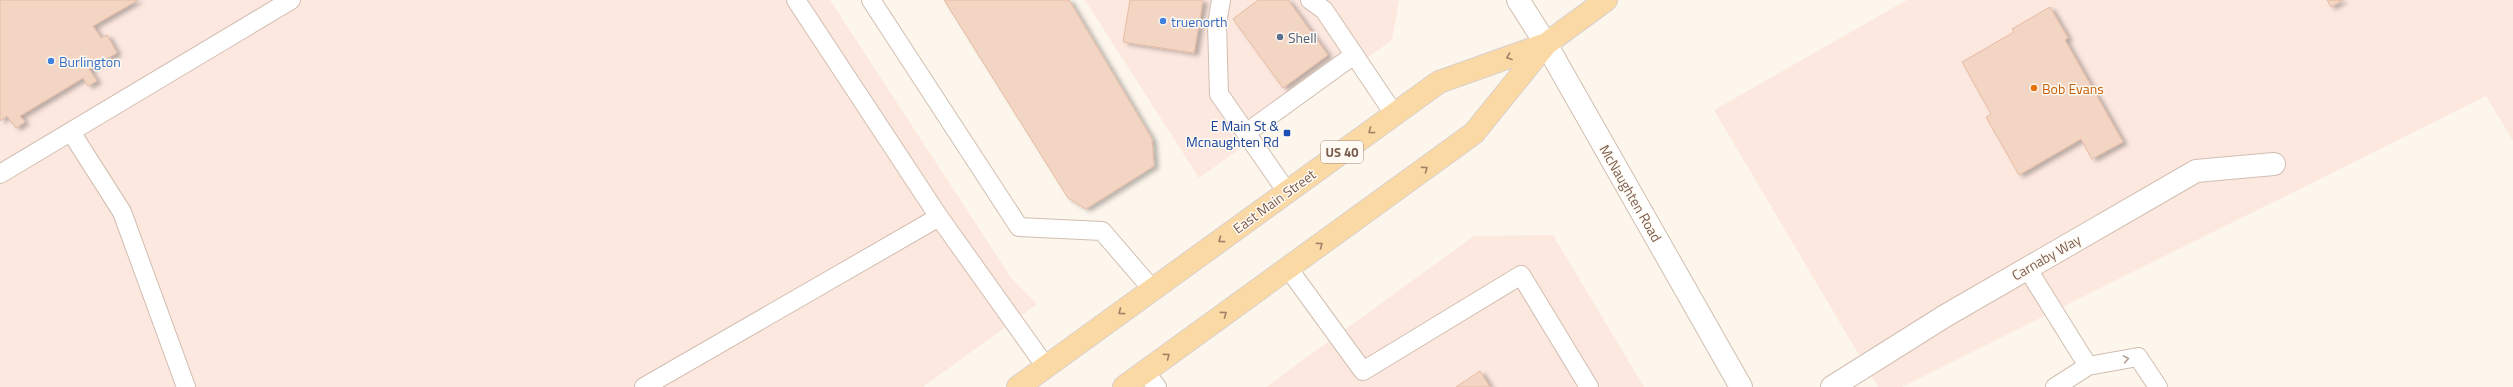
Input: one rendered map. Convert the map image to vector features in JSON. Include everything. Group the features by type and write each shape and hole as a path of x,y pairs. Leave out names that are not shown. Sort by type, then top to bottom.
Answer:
{"main road":[{"name":"East Main Street","path":"1124,387 1151,379 1288,268 1474,133 1546,44 1606,0"},
{"name":"East Main Street","path":"1018,387 1439,82 1546,44"}],"street":[{"name":"McNaughten Road","path":"1518,0 1546,44 1741,387"},
{"name":"Carnaby Way","path":"1832,387 1945,316 2196,171 2274,164"}],"lane":[{"path":"0,174 291,0"},
{"path":"796,0 939,217 1046,367"},
{"path":"870,0 1019,227 1102,231 1152,289"},
{"path":"1221,0 1217,24 1219,94 1287,192"},
{"path":"1310,0 1324,10 1394,114"},
{"path":"1246,132 1354,55"},
{"path":"71,132 122,212 186,387"},
{"path":"644,387 939,217"},
{"path":"1288,268 1363,371 1521,274 1589,387"},
{"path":"2027,268 2088,366"},
{"path":"2055,387 2088,366 2138,357 2158,387"}],"shaded area":[{"path":"0,0 830,0 1012,279 1037,304 923,387 0,387"},
{"path":"1085,0 1399,0 1392,40 1199,178"},
{"path":"1907,0 2513,0 2513,141 2486,96 1902,387 1878,387 1714,110"},
{"path":"1553,235 1644,387 1266,387 1474,236"}],"building":[{"name":"Burlington","path":"0,0 138,0 93,26 101,38 107,35 117,53 89,69 97,81 88,86 83,78 20,116 25,122 16,128 7,116 0,121"},
{"path":"944,0 1069,0 1152,139 1154,166 1086,209 1068,198"},
{"name":"truenorth","path":"1130,0 1203,0 1194,53 1123,42"},
{"name":"Shell","path":"1258,0 1288,0 1328,55 1283,88 1233,19"},
{"path":"2327,0 2343,0 2331,7"},
{"name":"Bob Evans","path":"2050,7 2068,38 2065,40 2123,142 2092,159 2081,139 2019,175 1986,117 1991,114 1962,62 2014,32 2012,29"},
{"path":"1480,371 1490,387 1456,387"}],"place":[{"name":"truenorth","path":"1163,21"},
{"name":"Shell","path":"1280,37"},
{"name":"Burlington","path":"51,61"},
{"name":"Bob Evans","path":"2034,88"},
{"name":"E Main St & Mcnaughten Rd","path":"1287,133"}]}
